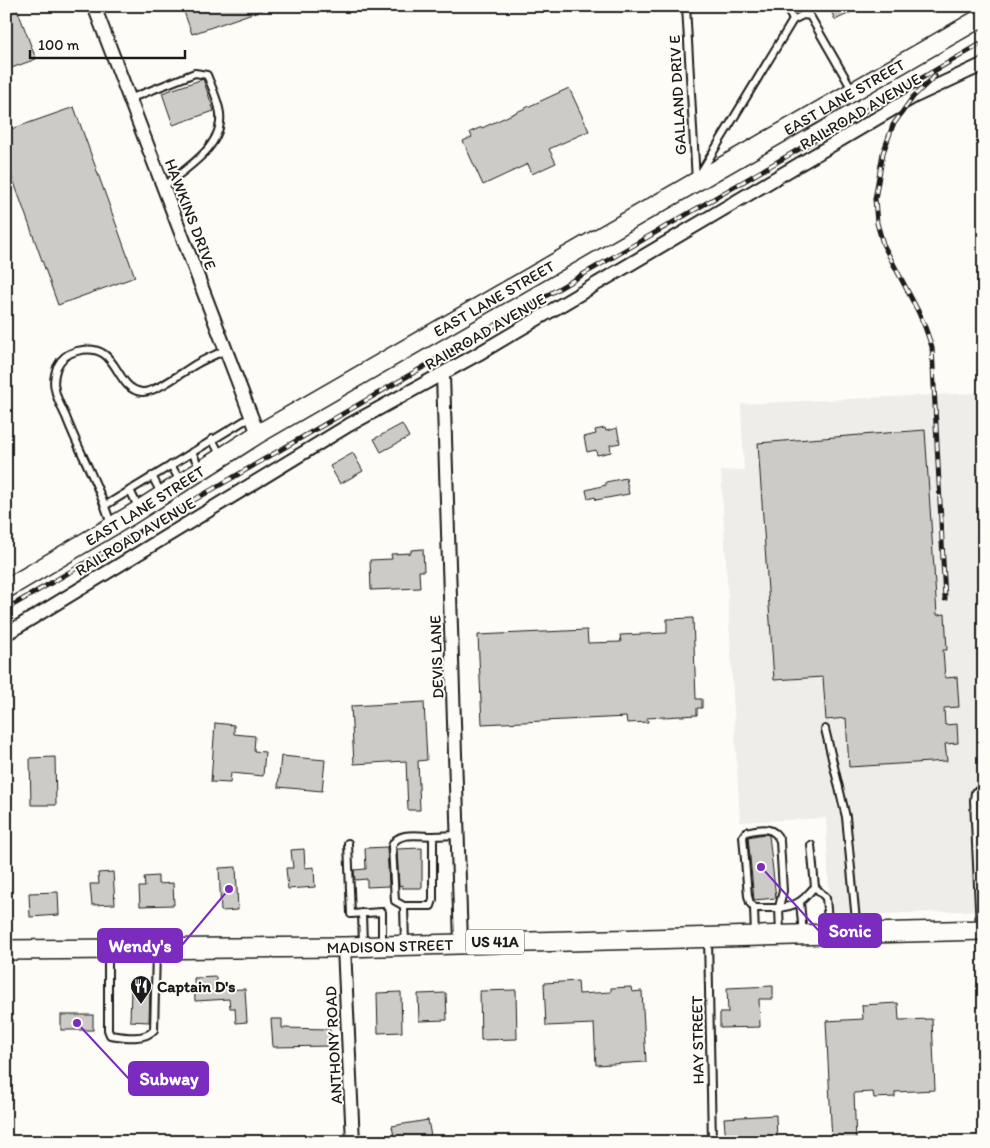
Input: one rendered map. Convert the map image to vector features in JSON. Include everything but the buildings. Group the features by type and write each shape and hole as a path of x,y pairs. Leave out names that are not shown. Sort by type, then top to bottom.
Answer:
{"main road":[{"name":"MADISON STREET","path":"6,950 382,946 982,930"}],"street":[{"name":"HAWKINS DRIVE","path":"94,6 258,434"},
{"name":"EAST LANE STREET","path":"6,589 112,527 258,434 984,16"},
{"name":"RAILROAD AVENUE","path":"6,634 349,425 438,377 913,97 983,68"},
{"name":"DEVIS LANE","path":"438,377 443,375 461,943"},
{"name":"ANTHONY ROAD","path":"354,946 354,1142"}],"lane":[{"path":"786,6 793,20"},
{"name":"GALLAND DRIV E","path":"685,8 696,182"},
{"path":"696,182 793,20 802,15 810,16 853,91"},
{"path":"129,99 194,73 207,75 220,113 218,135 206,152 163,186"},
{"path":"112,527 106,505 74,439 54,389 55,372 59,362 70,353 87,348 98,349 108,357 130,386 141,392 153,390 200,362 226,350"},
{"path":"106,505 252,416"},
{"path":"212,439 222,457"},
{"path":"192,452 201,470"},
{"path":"171,465 181,483"},
{"path":"152,476 162,495"},
{"path":"130,490 139,510"},
{"path":"825,729 846,817 858,932"},
{"path":"982,930 974,800 975,792 984,789"},
{"path":"755,936 754,908 748,896 743,836 746,832 770,829 777,833 780,841 783,891 779,907 780,936"},
{"path":"433,836 433,900 431,906 404,906 395,901 392,846 394,840 401,836 458,835"},
{"path":"348,843 351,914 382,912 382,946"},
{"path":"811,845 814,888 826,898 829,934"},
{"path":"754,908 779,907 800,902 814,888"},
{"path":"800,902 803,935"},
{"path":"404,906 405,945"},
{"path":"354,946 362,913"},
{"name":"HAY STREET","path":"708,937 712,1142"},
{"path":"108,949 108,1030 110,1036 125,1037 141,1037 154,1030 156,949"}],"shaded area":[{"path":"977,393 984,429 984,910 830,916 826,818 740,822 721,471 744,470 741,404"}],"railway":[{"path":"6,609 984,42"},
{"path":"935,76 913,97 893,125 883,153 875,199 877,223 883,244 918,311 932,347 945,599"}],"place":[{"name":"Sonic","path":"761,867"},
{"name":"Wendy's","path":"229,889"},
{"name":"Captain D's","path":"141,1005"},
{"name":"Subway","path":"77,1023"}]}
